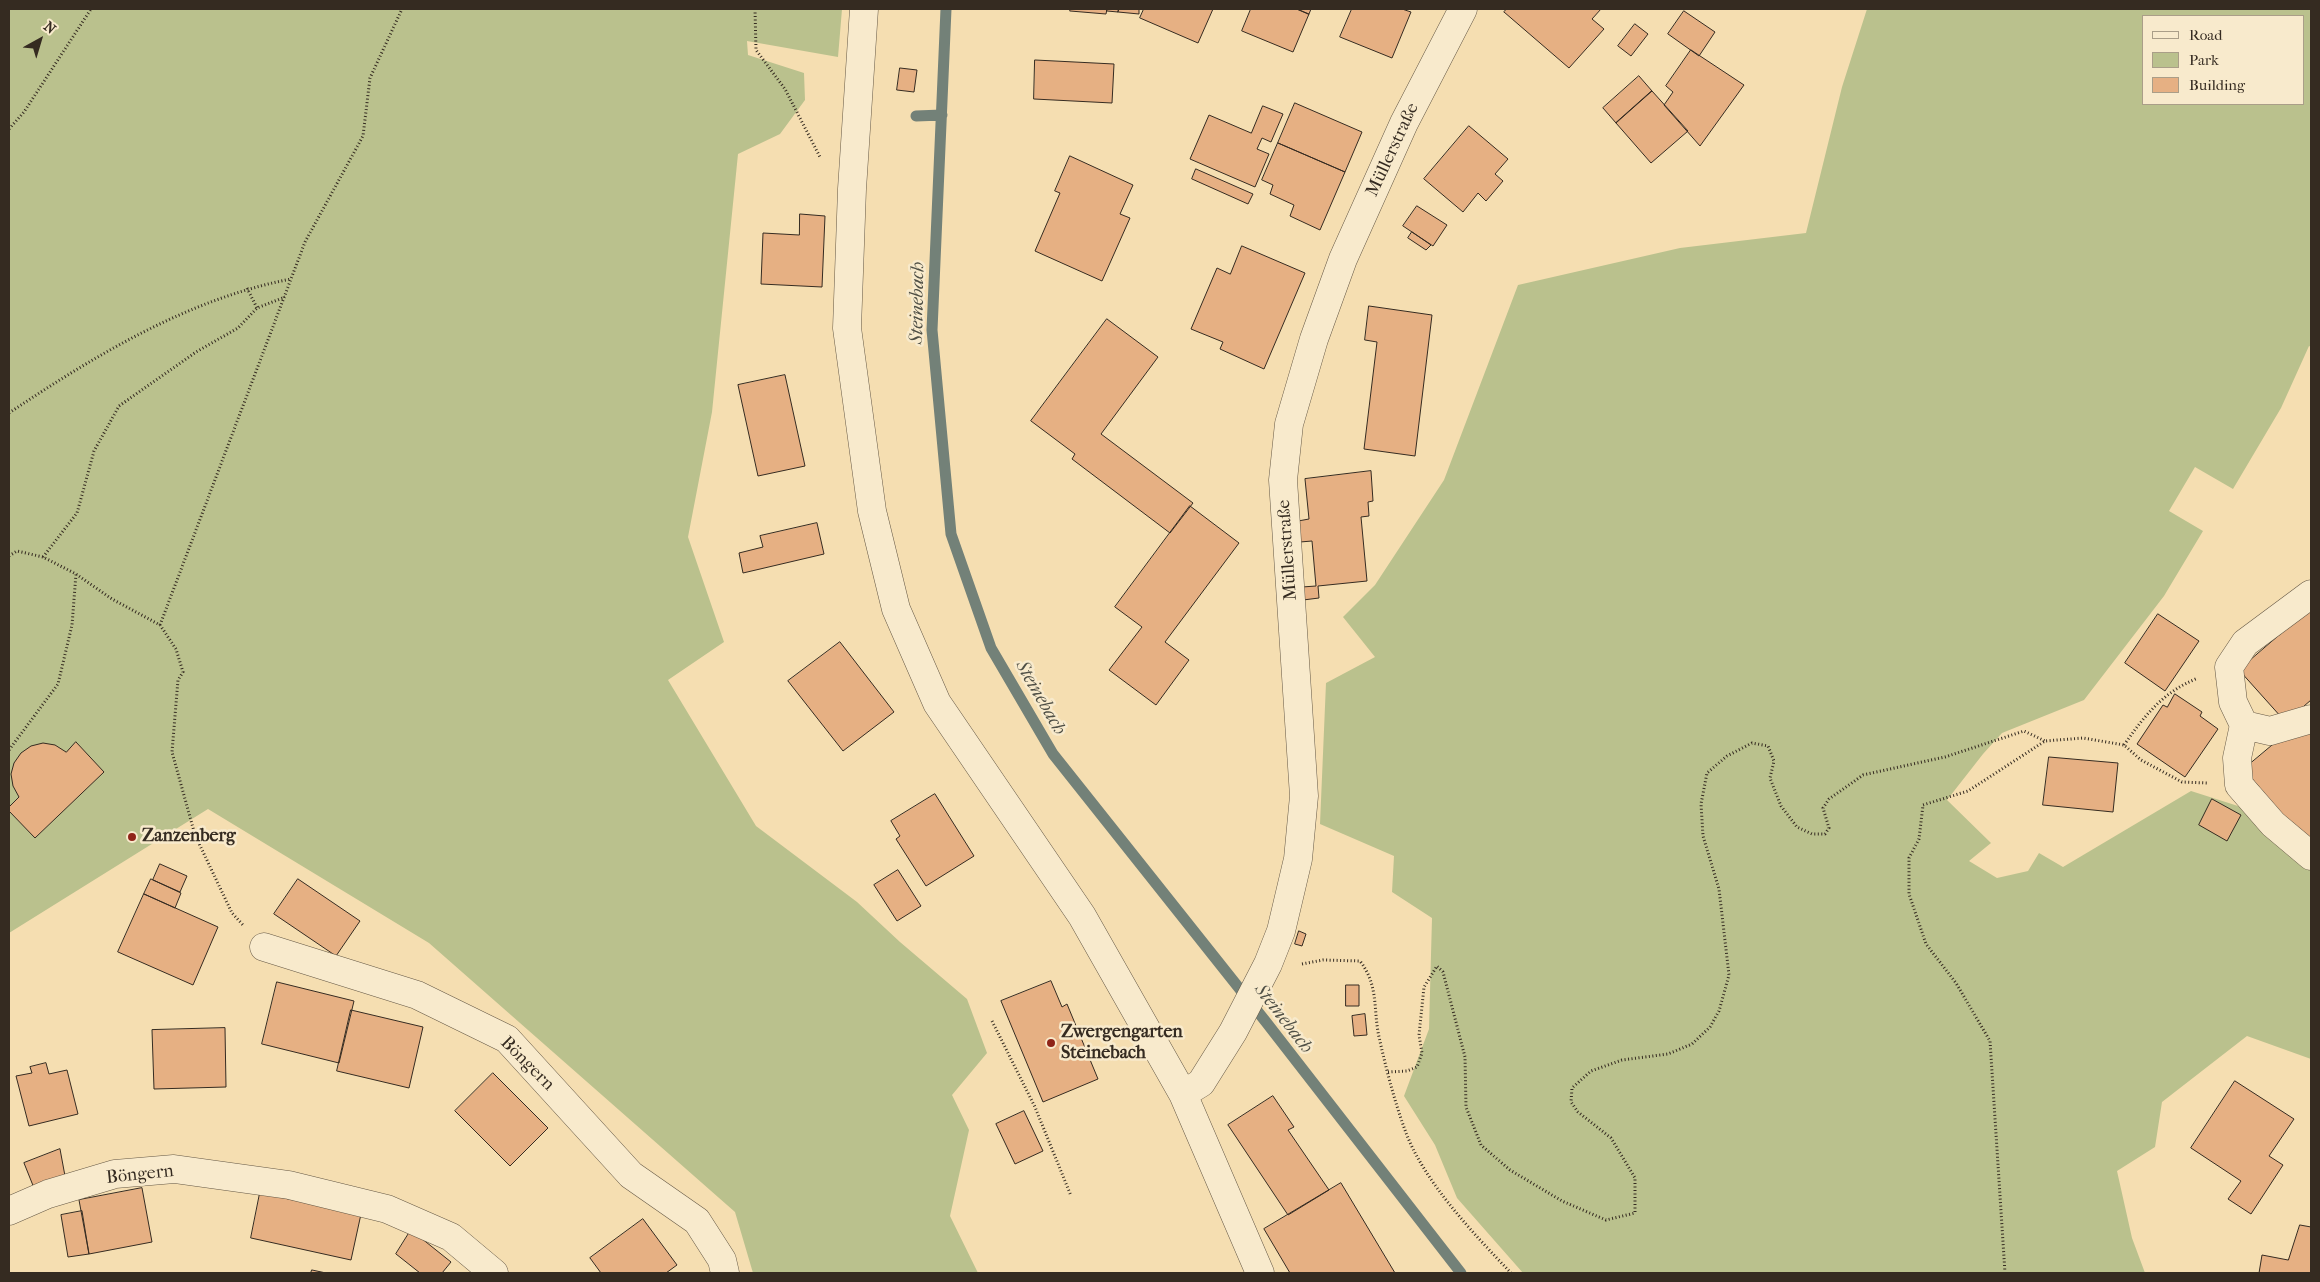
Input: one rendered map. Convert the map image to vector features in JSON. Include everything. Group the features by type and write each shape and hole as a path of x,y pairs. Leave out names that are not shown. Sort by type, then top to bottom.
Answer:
{"street":[{"path":"864,9 852,189 847,328 872,511 896,609 937,703 1082,916 1183,1094 1260,1273"},
{"name":"Müllerstraße","path":"1183,1094 1201,1083 1233,1032 1264,971 1281,931 1298,858 1304,796 1283,480 1289,424 1314,339 1343,260 1404,123 1463,9"},
{"path":"2311,594 2245,643 2229,667 2233,702 2244,724 2237,758 2239,785 2273,824 2311,856"},
{"path":"2244,724 2270,730 2311,719"},
{"name":"Böngern","path":"264,947 417,995 507,1039 631,1175 697,1221 722,1260 726,1273"},
{"name":"Böngern","path":"9,1211 48,1194 115,1174 174,1169 290,1186 387,1209 451,1237 494,1273"}],"path":[{"path":"9,129 24,112 91,9"},
{"path":"160,625 305,242 363,136 370,78 402,9"},
{"path":"755,9 756,50 785,89 822,162 852,189"},
{"path":"9,413 67,374 147,330 228,294 247,288 292,279"},
{"path":"247,288 258,308"},
{"path":"43,557 77,513 94,451 119,406 196,352 238,328 258,308 284,297"},
{"path":"9,556 17,551 43,557 76,574 112,599 160,625 176,649 183,672 178,680 172,752 195,835 232,913 264,947"},
{"path":"9,750 58,684 72,625 76,574"},
{"path":"2124,745 2147,712 2178,686 2229,667"},
{"path":"1388,1072 1407,1071 1417,1067 1422,1053 1419,1035 1424,987 1437,966 1444,972 1465,1057 1466,1107 1481,1145 1510,1170 1562,1201 1580,1209 1606,1220 1635,1213 1635,1178 1610,1138 1578,1112 1571,1102 1572,1088 1591,1071 1622,1060 1668,1054 1692,1044 1710,1027 1719,1011 1729,975 1719,889 1703,836 1701,804 1707,773 1726,756 1752,743 1768,746 1774,761 1770,778 1781,806 1798,827 1812,834 1825,834 1829,828 1823,808 1829,799 1863,775 1945,757 2024,731 2046,741"},
{"path":"2006,1273 1990,1041 1956,984 1926,944 1909,894 1910,858 1918,839 1923,805 1968,791 2046,741 2083,738 2124,745 2141,760 2182,782 2239,785"},
{"path":"1264,971 1324,960 1360,961 1370,974 1379,1035 1405,1131 1427,1172 1476,1235 1511,1273"},
{"path":"992,1021 1035,1107 1071,1196"}],"green space":[{"path":"9,9 842,9 838,57 747,41 748,55 804,73 805,100 780,134 738,154 712,412 688,537 724,642 668,680 756,826 857,902 900,942 967,999 987,1053 952,1095 969,1130 950,1216 978,1273 753,1273 735,1212 429,943 208,809 9,933"},
{"path":"1867,9 2311,9 2311,347 2309,346 2281,408 2233,489 2195,467 2169,511 2203,531 2164,596 2084,700 2002,733 1947,800 1991,843 1969,861 1997,878 2028,871 2039,853 2063,867 2191,791 2238,806 2311,869 2311,1059 2247,1036 2162,1102 2155,1147 2117,1171 2132,1238 2145,1273 1523,1273 1457,1198 1435,1145 1404,1096 1429,1029 1432,918 1392,892 1394,856 1320,824 1326,683 1375,657 1343,617 1375,585 1444,480 1518,285 1680,248 1806,233 1842,87"}],"building":[{"path":"1071,9 1107,9 1106,14 1070,11"},
{"path":"1107,9 1119,9 1118,12 1107,11"},
{"path":"1119,9 1139,9 1139,14 1118,12"},
{"path":"1144,9 1213,9 1198,43 1140,18"},
{"path":"1251,9 1297,9 1309,14 1293,52 1242,31"},
{"path":"1297,9 1311,9 1309,14"},
{"path":"1352,9 1402,9 1411,12 1392,58 1340,37"},
{"path":"1507,9 1601,9 1592,19 1604,29 1569,68 1504,12"},
{"path":"1684,11 1715,32 1699,56 1668,34"},
{"path":"1635,24 1648,34 1631,56 1618,46"},
{"path":"1691,50 1744,85 1700,146 1664,105 1673,92 1666,86"},
{"path":"1035,60 1114,64 1112,103 1034,99"},
{"path":"900,68 917,70 914,92 897,90"},
{"path":"1639,76 1652,91 1616,123 1603,108"},
{"path":"1652,91 1688,131 1651,163 1616,123"},
{"path":"1295,103 1362,132 1345,172 1278,143"},
{"path":"1263,106 1283,114 1271,142 1262,138 1257,149 1269,154 1255,187 1190,159 1209,115 1251,133"},
{"path":"1469,126 1508,159 1495,174 1503,181 1486,201 1478,193 1463,212 1424,179"},
{"path":"1278,143 1345,172 1320,230 1290,216 1294,205 1270,194 1273,185 1262,180"},
{"path":"1070,156 1133,185 1120,214 1130,218 1102,281 1035,251 1060,193 1055,191"},
{"path":"1196,169 1253,194 1248,204 1192,179"},
{"path":"1417,206 1447,225 1433,246 1403,226"},
{"path":"800,214 825,216 822,287 761,284 763,233 799,235"},
{"path":"1412,232 1431,245 1426,250 1408,238"},
{"path":"1242,246 1305,273 1264,369 1220,349 1223,342 1191,329 1217,268 1230,274"},
{"path":"1369,306 1432,315 1415,456 1364,449 1377,342 1365,340"},
{"path":"1107,319 1158,357 1101,434 1193,503 1170,533 1072,459 1075,454 1031,421"},
{"path":"785,375 805,466 758,476 738,385"},
{"path":"1371,471 1373,501 1368,502 1369,516 1361,517 1367,581 1318,586 1319,598 1303,600 1302,587 1316,586 1312,541 1300,542 1298,521 1309,519 1305,479"},
{"path":"1190,506 1239,543 1165,642 1189,660 1156,705 1109,670 1142,627 1115,607"},
{"path":"817,523 824,554 743,573 739,553 763,547 760,536"},
{"path":"2311,608 2311,700 2289,719 2282,718 2239,670"},
{"path":"2158,614 2199,641 2165,691 2125,663"},
{"path":"840,642 894,712 843,751 788,681"},
{"path":"2175,694 2202,712 2200,716 2218,729 2185,777 2137,744 2163,705 2167,707"},
{"path":"2294,727 2311,728 2311,849 2244,769"},
{"path":"76,742 104,772 35,838 9,811 9,807 19,797 13,786 11,774 14,763 21,753 31,746 43,743 55,745 66,752"},
{"path":"2049,757 2118,763 2113,812 2043,805"},
{"path":"935,794 974,856 926,886 896,839 900,836 891,821"},
{"path":"2212,799 2241,815 2227,841 2199,825"},
{"path":"160,864 187,876 180,892 153,880"},
{"path":"898,870 921,906 897,921 874,885"},
{"path":"151,879 181,893 175,908 144,894"},
{"path":"298,879 360,921 336,956 274,914"},
{"path":"144,894 218,927 193,985 118,952"},
{"path":"1299,931 1306,934 1302,946 1295,944"},
{"name":"Zwergengarten Steinebach","path":"1051,981 1062,1007 1067,1004 1098,1079 1043,1102 1001,1001"},
{"path":"277,982 354,1001 339,1063 262,1044"},
{"path":"1346,985 1359,985 1359,1006 1346,1006"},
{"path":"351,1010 423,1027 409,1088 337,1071"},
{"path":"1365,1014 1367,1035 1354,1036 1352,1016"},
{"path":"225,1028 226,1087 154,1089 152,1030"},
{"path":"46,1063 49,1074 67,1070 78,1114 29,1126 16,1076 32,1073 30,1067"},
{"path":"493,1073 548,1128 510,1166 455,1111"},
{"path":"2235,1081 2294,1119 2269,1156 2283,1165 2251,1214 2228,1199 2241,1181 2191,1148"},
{"path":"1273,1096 1294,1127 1288,1130 1329,1190 1288,1215 1228,1125"},
{"path":"1024,1111 1043,1151 1015,1164 996,1124"},
{"path":"60,1149 65,1176 34,1188 24,1163"},
{"path":"1341,1183 1395,1273 1290,1273 1264,1229"},
{"path":"142,1188 152,1242 89,1254 79,1200"},
{"path":"260,1193 361,1214 351,1260 251,1238"},
{"path":"82,1211 89,1254 68,1257 61,1215"},
{"path":"643,1219 677,1265 666,1273 601,1273 590,1258"},
{"path":"2300,1225 2311,1227 2311,1273 2259,1273 2262,1255 2288,1260"},
{"path":"411,1230 451,1262 442,1273 420,1273 396,1254"},
{"path":"312,1270 326,1273 311,1273"}],"waterway":[{"name":"Steinebach","path":"946,9 932,330 951,534 991,648 1053,754 1266,1022 1461,1273"},
{"path":"916,116 942,115"}],"place":[{"name":"Zanzenberg","path":"132,837"},
{"name":"Zwergengarten Steinebach","path":"1051,1043"}]}
